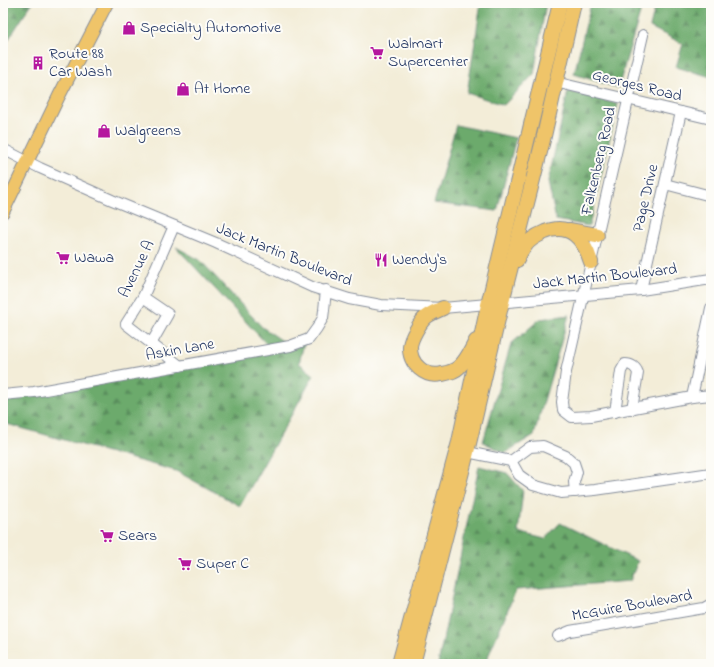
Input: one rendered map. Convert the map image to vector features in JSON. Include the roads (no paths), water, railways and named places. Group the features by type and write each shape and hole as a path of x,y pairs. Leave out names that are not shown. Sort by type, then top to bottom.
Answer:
{"highway":[{"path":"399,664 459,442 482,330 560,3"},
{"path":"413,664 467,452 502,302 544,136 574,3"},
{"path":"510,272 525,246 538,235 552,230 565,229 597,234"},
{"path":"565,229 576,235 588,252 591,262"},
{"path":"443,308 426,317 410,343 415,364 422,372 430,375 439,375 450,373 459,368 482,330"}],"main road":[{"path":"3,212 59,96 107,3"}],"street":[{"name":"Falkenberg Road","path":"615,412 591,416 572,417 563,410 562,402 566,372 643,35"},
{"name":"Georges Road","path":"555,82 711,119"},
{"name":"Page Drive","path":"641,290 681,112"},
{"name":"Jack Martin Boulevard","path":"3,149 28,162 312,286 349,299 381,305 443,308 488,305 502,302 641,290 711,279"},
{"path":"665,184 711,196"},
{"name":"Avenue A","path":"151,344 126,324 143,297 174,226"},
{"name":"Askin Lane","path":"3,395 34,392 290,346 310,339 322,318 326,301 326,290"},
{"path":"143,297 168,314 151,344 180,366"},
{"path":"692,398 711,308"},
{"path":"632,409 638,373 634,367 625,364 620,370 615,412 632,409 692,398 711,395"},
{"path":"467,452 511,461 530,447 543,446 566,456 574,463 577,472 574,482 575,492"},
{"path":"511,461 519,476 533,484 561,492 575,492 711,473"},
{"name":"McGuire Boulevard","path":"558,636 570,631 704,608 711,604"}],"place":[{"name":"Specialty Automotive","path":"129,28"},
{"name":"Walmart Supercenter","path":"377,53"},
{"name":"Route 88 Car Wash","path":"38,63"},
{"name":"At Home","path":"183,89"},
{"name":"Walgreens","path":"104,131"},
{"name":"Wawa","path":"63,258"},
{"name":"Wendy's","path":"381,260"},
{"name":"Sears","path":"107,536"},
{"name":"Super C","path":"185,564"}]}
